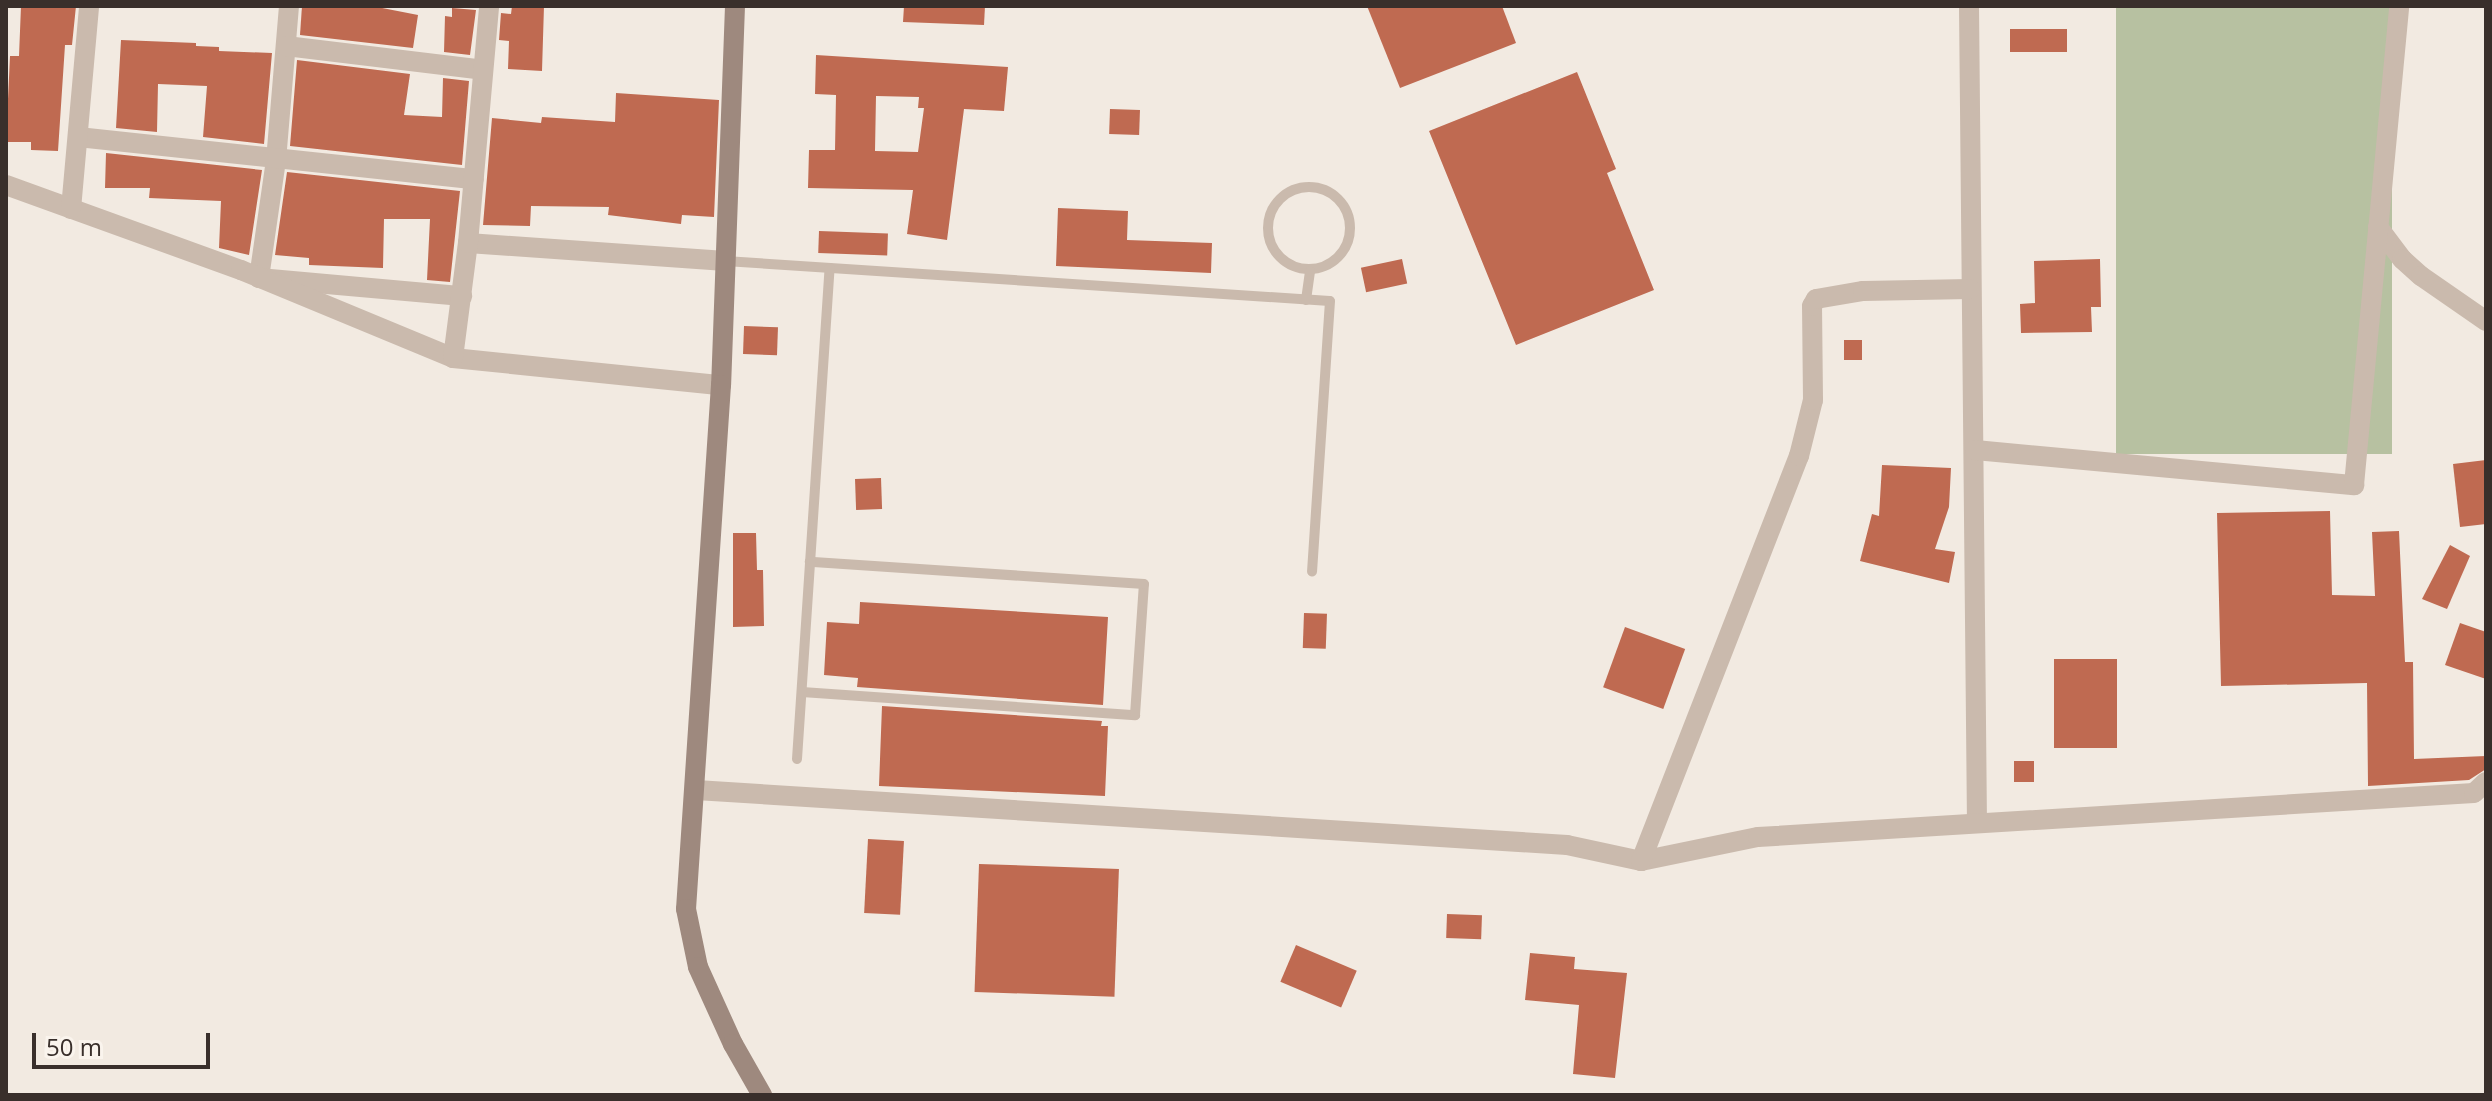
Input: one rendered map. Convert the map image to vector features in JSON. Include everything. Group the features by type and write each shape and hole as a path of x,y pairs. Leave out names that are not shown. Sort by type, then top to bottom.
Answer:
{"street":[{"path":"71,209 89,6"},
{"path":"259,278 276,160 289,6"},
{"path":"453,358 468,243 489,6"},
{"path":"735,6 721,385 686,909 695,953 733,1044 762,1095"},
{"path":"1969,6 1977,822"},
{"path":"1975,450 2354,485 2399,6"},
{"path":"286,46 483,70"},
{"path":"78,137 474,179"},
{"path":"6,185 259,278 453,358 721,385"},
{"path":"2378,227 2402,259 2421,276 2486,321"},
{"path":"468,243 725,261"},
{"path":"259,278 462,296"},
{"path":"1641,861 1799,456 1813,400 1812,306 1816,299 1863,291 1970,289"},
{"path":"696,790 1567,845 1641,861 1758,837 2474,793 2486,782"}],"lane":[{"path":"1309,185 1334,193 1350,214 1350,241 1335,262 1310,271 1284,263 1269,242 1268,215 1284,194 1309,185"},
{"path":"725,261 1330,301 1312,571"},
{"path":"797,759 830,268"},
{"path":"1306,300 1310,271"},
{"path":"802,692 1135,715 1144,584 810,562"}],"green space":[{"path":"2116,6 2392,6 2392,454 2116,454"}],"building":[{"path":"21,6 76,6 72,45 65,45 58,151 31,150 31,142 6,142 10,56 19,56"},
{"path":"302,6 372,6 418,15 413,48 300,35"},
{"path":"512,6 544,6 542,71 508,69 509,41 499,40 501,13 511,14"},
{"path":"904,6 985,6 984,25 903,22"},
{"path":"1367,6 1502,6 1516,43 1400,88"},
{"path":"452,8 476,10 470,55 444,52 445,16 452,17"},
{"path":"2010,29 2067,29 2067,52 2010,52"},
{"path":"121,40 196,43 196,46 219,47 219,51 272,53 264,144 203,137 207,86 158,84 157,132 116,128"},
{"path":"816,55 1008,67 1004,111 964,109 947,240 907,234 913,190 808,188 809,150 835,150 836,95 815,94","holes":["876,96 919,97 918,108 924,108 918,152 875,151"]},
{"path":"297,60 410,74 404,115 442,117 443,78 469,81 462,165 290,146"},
{"path":"1577,72 1616,169 1607,173 1654,290 1516,345 1429,131"},
{"path":"616,93 719,100 714,217 682,215 681,224 608,215 609,207 531,206 530,226 483,225 492,118 541,123 542,117 615,122"},
{"path":"1110,109 1140,110 1139,135 1109,134"},
{"path":"106,153 262,170 249,255 219,248 221,201 149,198 150,188 105,188"},
{"path":"287,172 460,191 450,282 427,280 430,219 384,219 383,268 309,265 309,258 275,255"},
{"path":"1058,208 1128,211 1127,240 1212,243 1211,273 1056,266"},
{"path":"819,231 888,233 887,255 818,253"},
{"path":"1402,259 1407,283 1366,292 1361,268"},
{"path":"2100,259 2101,307 2091,307 2092,332 2021,333 2020,304 2035,303 2034,261"},
{"path":"744,326 778,327 777,355 743,354"},
{"path":"1844,340 1862,340 1862,360 1844,360"},
{"path":"2486,460 2486,524 2460,527 2453,464"},
{"path":"1882,465 1951,468 1949,507 1935,549 1955,552 1949,583 1860,561 1872,514 1879,516"},
{"path":"881,478 882,509 856,510 855,479"},
{"path":"2330,511 2332,595 2375,596 2372,532 2399,531 2405,662 2413,662 2414,759 2486,756 2486,769 2469,780 2368,786 2367,683 2221,686 2217,513"},
{"path":"733,533 756,533 757,570 763,570 764,626 733,627"},
{"path":"2450,545 2470,556 2447,609 2422,599"},
{"path":"860,602 1108,617 1103,705 857,687 858,678 824,675 827,622 859,624"},
{"path":"1304,613 1327,614 1326,649 1303,648"},
{"path":"2460,623 2486,632 2486,679 2445,665"},
{"path":"1625,627 1685,649 1663,709 1603,687"},
{"path":"2054,659 2117,659 2117,748 2054,748"},
{"path":"882,706 1102,721 1101,726 1108,726 1105,796 879,786"},
{"path":"2014,761 2034,761 2034,782 2014,782"},
{"path":"868,839 904,841 900,915 864,913"},
{"path":"979,864 1119,869 1114,997 975,992"},
{"path":"1447,914 1482,915 1481,939 1446,938"},
{"path":"1296,945 1357,971 1341,1008 1280,982"},
{"path":"1530,953 1575,957 1574,969 1627,973 1615,1078 1573,1074 1579,1005 1525,1000"}]}
